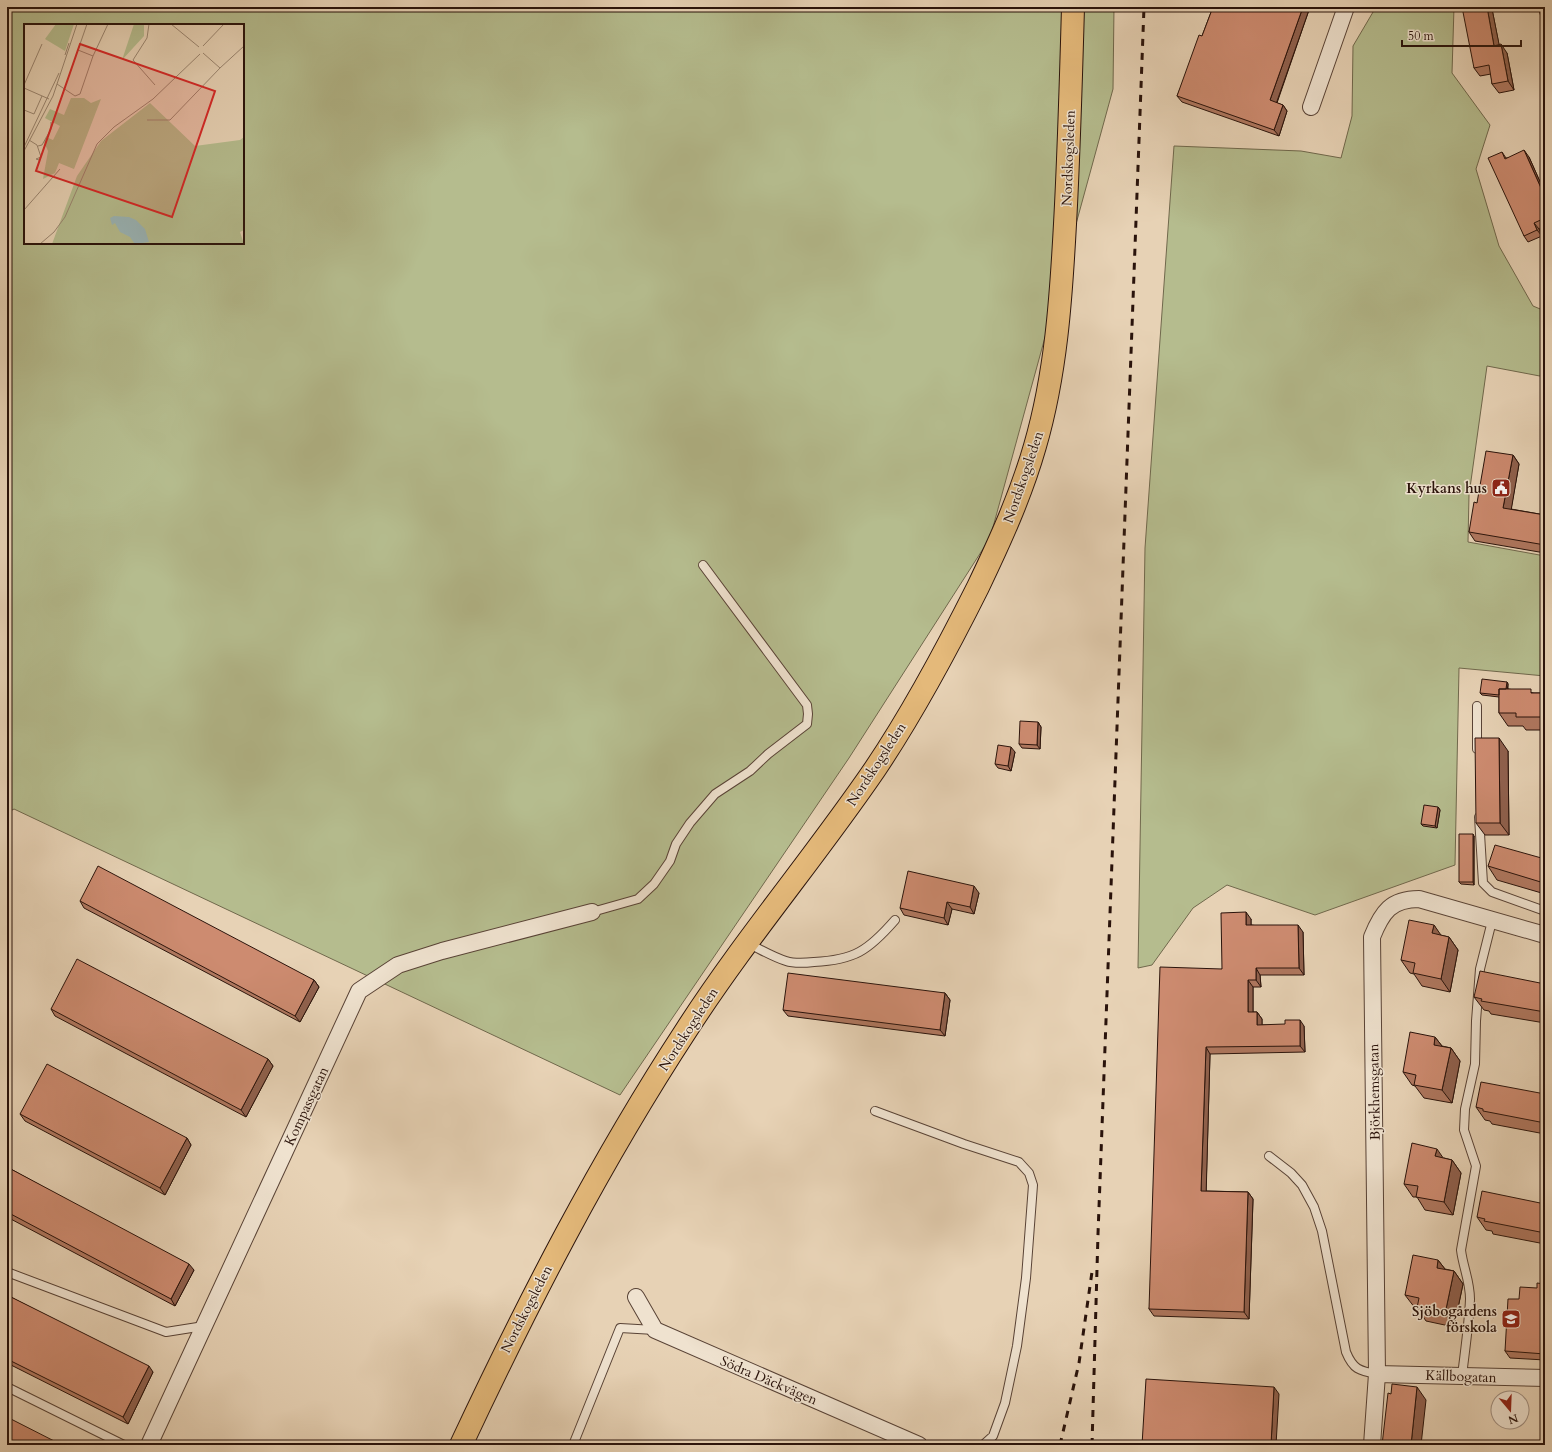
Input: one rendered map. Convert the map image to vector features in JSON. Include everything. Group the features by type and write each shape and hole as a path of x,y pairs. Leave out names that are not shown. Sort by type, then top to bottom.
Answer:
{"main road":[{"name":"Nordskogsleden","path":"460,1445 514,1331 569,1226 612,1150 688,1028 747,942 846,810 876,766 939,662 998,546 1023,483 1049,397 1063,268 1074,7"}],"street":[{"path":"1311,107 1346,7"},
{"name":"Björkhemsgatan","path":"1372,1445 1378,1374 1372,937 1383,915 1391,906 1407,899 1419,899 1545,935"},
{"name":"Kompassgatan","path":"149,1445 359,992 398,965 442,950 592,912"},
{"path":"636,1297 655,1330"},
{"name":"Södra Däckvägen","path":"655,1330 919,1445"},
{"name":"Källbogatan","path":"1378,1374 1545,1378"}],"lane":[{"path":"592,912 638,899 654,884 670,861 676,844 690,823 715,794 750,771 768,754 807,724 807,705 703,565"},
{"path":"1476,706 1478,758"},
{"path":"1479,811 1483,883 1492,892 1545,911"},
{"path":"747,942 786,961 798,963 846,959 867,948 881,936 895,920"},
{"path":"1462,1376 1470,1298 1468,1275 1462,1262 1461,1250 1476,1166 1464,1130 1465,1109 1475,1064 1476,1021 1480,969 1492,921"},
{"path":"875,1111 964,1144 1019,1162 1028,1173 1032,1185 1026,1278 1017,1346 1005,1402 992,1436 983,1445"},
{"path":"1269,1156 1291,1173 1302,1185 1314,1207 1322,1232 1346,1352 1351,1365 1363,1372 1378,1374"},
{"path":"7,1272 166,1332 204,1326"},
{"path":"573,1445 620,1328 655,1330"},
{"path":"7,1387 124,1445"}],"green space":[{"path":"7,7 1114,7 1113,89 990,538 849,758 620,1095 14,809 7,813"},
{"path":"1376,7 1454,7 1452,73 1490,125 1476,169 1499,246 1533,306 1545,311 1545,377 1487,366 1469,495 1468,542 1545,556 1545,676 1459,668 1455,865 1315,915 1227,885 1193,908 1152,965 1138,968 1145,548 1174,146 1301,151 1341,158 1352,116 1353,46"}],"building":[{"path":"1213,7 1303,7 1270,100 1283,105 1274,130 1177,96 1199,35 1202,36"},
{"path":"1462,7 1487,7 1494,46 1501,44 1508,81 1492,84 1489,65 1474,68"},
{"path":"1538,7 1545,7 1545,30"},
{"path":"1524,150 1545,197 1545,218 1534,223 1537,230 1524,236 1488,158 1502,152 1505,159"},
{"name":"Kyrkans hus","path":"1486,451 1513,455 1503,508 1545,515 1545,545 1469,532 1474,502 1477,503"},
{"path":"1482,679 1507,682 1506,689 1499,689 1499,695 1480,693"},
{"path":"1499,689 1531,689 1531,693 1545,693 1545,717 1516,717 1516,713 1499,713"},
{"path":"1020,721 1038,722 1037,745 1019,744"},
{"path":"1475,738 1499,738 1500,823 1476,823"},
{"path":"998,745 1011,747 1008,766 995,764"},
{"path":"1424,805 1438,807 1435,826 1421,824"},
{"path":"1459,834 1473,834 1473,882 1459,882"},
{"path":"1495,845 1545,859 1544,883 1488,866"},
{"path":"98,866 314,980 295,1016 80,901"},
{"path":"908,871 974,886 970,907 947,902 944,918 900,908"},
{"path":"1246,912 1246,925 1298,925 1299,968 1256,968 1256,980 1248,980 1248,1012 1257,1012 1257,1025 1285,1024 1285,1020 1300,1020 1300,1046 1206,1047 1201,1191 1248,1192 1244,1312 1149,1309 1160,967 1222,969 1221,913"},
{"path":"1409,920 1434,925 1432,933 1449,937 1441,979 1413,973 1415,963 1401,960"},
{"path":"77,959 268,1059 241,1110 51,1009"},
{"path":"1480,971 1545,984 1545,1012 1481,1001 1482,999 1474,997"},
{"path":"788,973 945,993 940,1030 783,1010"},
{"path":"1410,1032 1435,1037 1434,1045 1451,1048 1442,1090 1414,1085 1416,1075 1403,1072"},
{"path":"47,1064 187,1138 160,1188 20,1114"},
{"path":"1481,1082 1545,1094 1545,1123 1483,1111 1483,1109 1476,1107"},
{"path":"1412,1143 1437,1149 1435,1156 1452,1160 1444,1202 1416,1197 1418,1186 1404,1184"},
{"path":"7,1167 189,1264 171,1299 7,1212"},
{"path":"1482,1191 1545,1204 1545,1233 1484,1221 1485,1219 1477,1217"},
{"path":"1413,1255 1438,1260 1437,1268 1454,1271 1445,1314 1417,1308 1419,1298 1405,1295"},
{"path":"1537,1283 1545,1284 1545,1354 1505,1351 1508,1299 1519,1299 1520,1287 1537,1288"},
{"path":"7,1295 149,1366 123,1417 7,1359"},
{"path":"1146,1379 1274,1387 1271,1445 1142,1445"},
{"path":"1392,1384 1417,1387 1411,1445 1382,1445 1388,1393 1391,1394"},
{"path":"7,1417 62,1445 7,1445"}],"railway":[{"path":"1092,1445 1098,1234 1144,7"},
{"path":"1060,1445 1079,1363 1092,1272"}],"place":[{"name":"Kyrkans hus","path":"1501,488"},
{"name":"Sjöbogårdens förskola","path":"1511,1319"}]}
